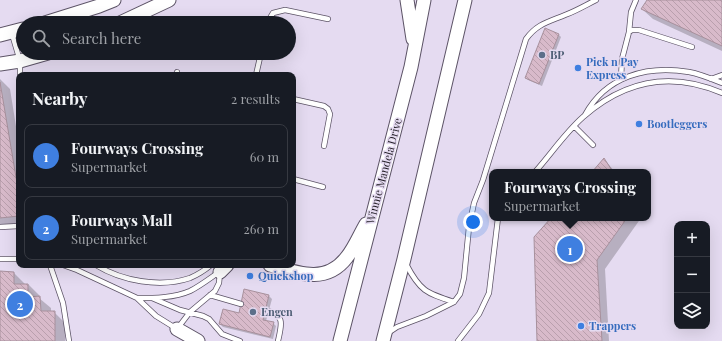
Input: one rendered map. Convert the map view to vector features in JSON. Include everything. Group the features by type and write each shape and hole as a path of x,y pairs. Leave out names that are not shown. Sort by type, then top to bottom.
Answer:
{"main road":[{"path":"68,16 114,0"},
{"path":"134,16 169,0"},
{"path":"407,0 415,49"},
{"name":"Winnie Mandela Drive","path":"340,341 411,67 424,0"},
{"path":"383,339 404,259 465,0"},
{"path":"0,64 24,60"},
{"path":"280,268 310,275 334,269 348,256 375,206"},
{"path":"177,329 198,341"}],"lane":[{"path":"383,339 397,327 426,316 454,302 460,294 463,286 469,226 474,203 483,180 526,39 532,30 543,23 566,15 596,0"},
{"path":"622,79 622,59 629,32 631,12 636,0"},
{"path":"271,16 273,13 285,10 328,19"},
{"path":"629,32 632,30 639,30 692,47"},
{"path":"12,32 16,46"},
{"path":"257,72 259,60"},
{"path":"20,61 20,72"},
{"path":"584,116 591,104 606,88 637,73 674,70 691,73 722,83"},
{"path":"711,79 722,75"},
{"path":"538,169 584,116 608,98 632,88 661,81 680,81 709,88 722,93"},
{"path":"296,100 324,106 328,109 330,114 324,146"},
{"path":"574,126 593,145"},
{"path":"296,180 322,186"},
{"path":"458,341 479,314 489,293 498,221"},
{"path":"0,227 16,226"},
{"path":"0,259 16,259"},
{"path":"404,259 413,278 429,294 454,302"},
{"path":"51,268 63,303 70,341"},
{"path":"71,268 137,298 156,316 177,329 190,312 217,287 219,268"},
{"path":"101,268 107,272 127,279 147,282 172,282 190,278 216,268"},
{"path":"137,298 174,296 188,292 218,268"},
{"path":"210,295 241,304"},
{"path":"152,298 180,310 203,316 209,319 222,334 240,341"},
{"path":"266,310 276,314 281,322 278,341"}],"building":[{"path":"647,0 722,0 722,46 641,9"},
{"path":"545,28 559,34 539,84 525,78"},
{"path":"0,82 16,177 16,216 0,218"},
{"path":"604,158 611,169 595,169"},
{"path":"548,221 625,221 597,260 602,341 537,341 534,237"},
{"path":"0,271 14,272 14,284 28,284 28,297 40,296 41,311 55,311 55,341 0,341"},
{"path":"244,289 269,295 263,320 274,322 270,337 219,324 223,309 239,313"}],"place":[{"name":"BP","path":"542,55"},
{"name":"Pick n Pay Express","path":"578,68"},
{"name":"Bootleggers","path":"639,124"},
{"name":"Fourways Crossing","path":"570,249"},
{"name":"Quickshop","path":"250,276"},
{"name":"Fourways Mall","path":"20,304"},
{"name":"Engen","path":"253,312"},
{"name":"Trappers","path":"581,326"}]}
